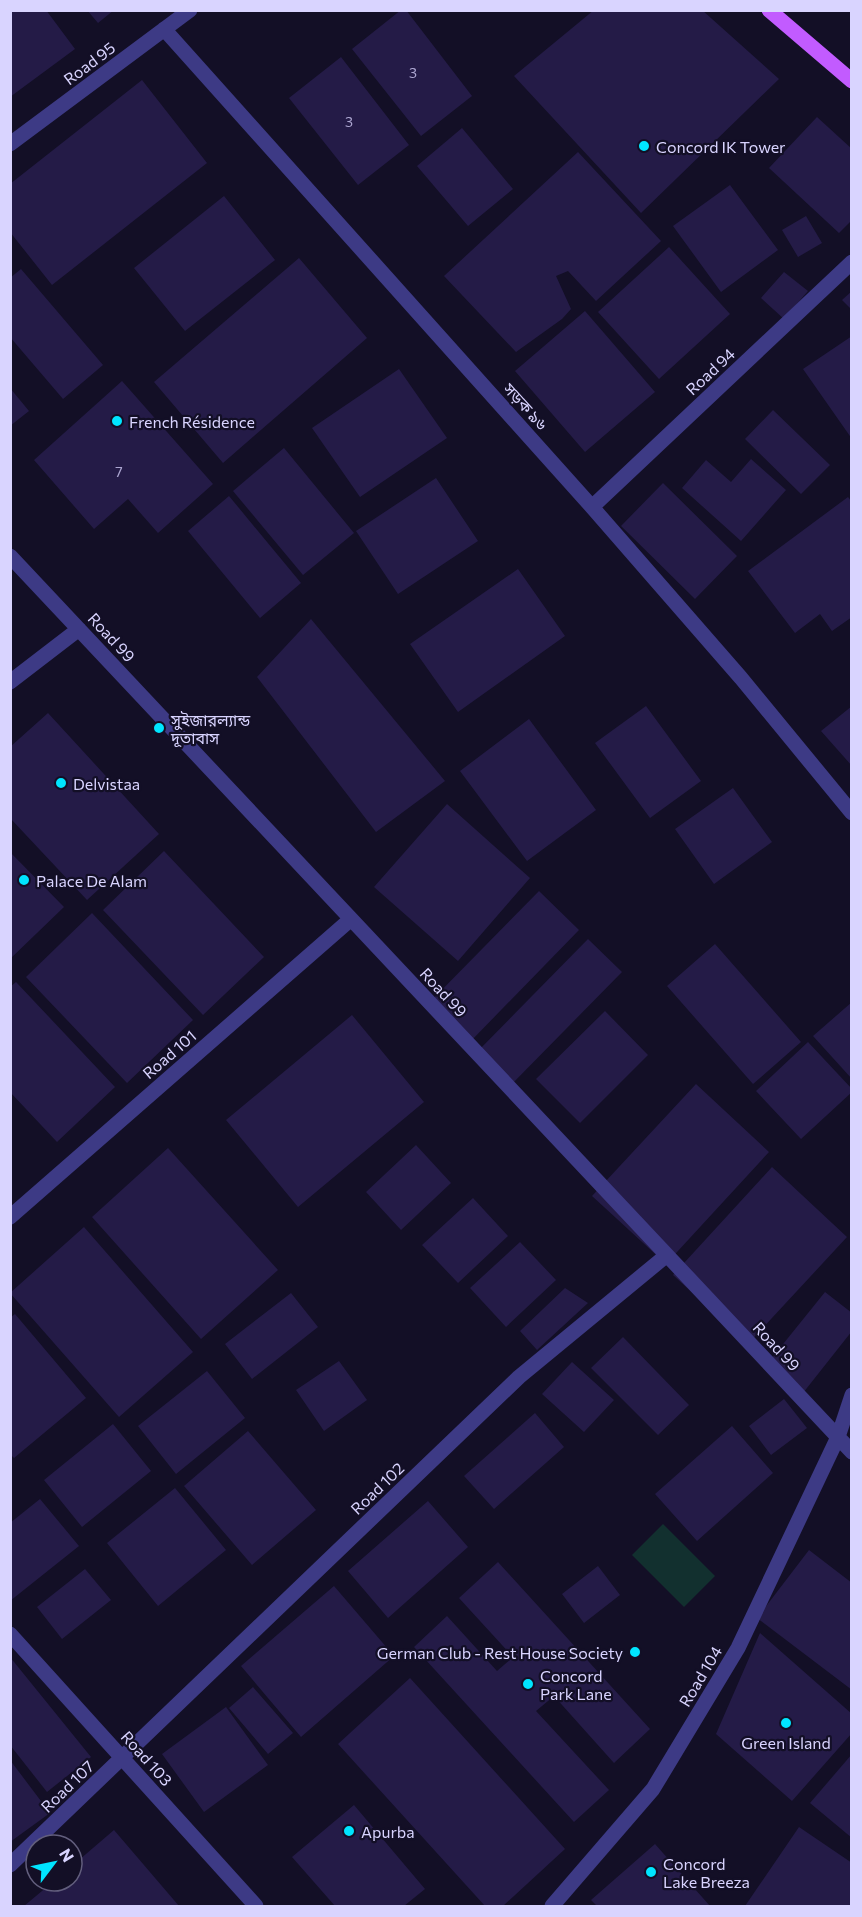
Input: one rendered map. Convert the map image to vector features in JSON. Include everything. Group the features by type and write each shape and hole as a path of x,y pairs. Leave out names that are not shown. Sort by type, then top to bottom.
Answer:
{"main road":[{"path":"769,10 852,81"}],"street":[{"name":"Road 95","path":"10,144 190,10"},
{"name":"সড়ক ৯৬","path":"164,29 592,507 741,678 852,813"},
{"name":"Road 94","path":"592,507 852,262"},
{"name":"Road 99","path":"10,556 852,1452"},
{"path":"10,682 79,629"},
{"name":"Road 101","path":"10,1217 351,919"},
{"name":"Road 102","path":"123,1757 519,1377 667,1255"},
{"path":"838,1437 852,1395"},
{"name":"Road 104","path":"552,1906 653,1789 738,1648 838,1437"},
{"name":"Road 103","path":"10,1634 256,1906"},
{"name":"Road 107","path":"10,1864 123,1757"}],"green space":[{"path":"663,1524 715,1576 684,1607 632,1555"}],"building":[{"path":"10,10 46,10 75,49 10,97"},
{"path":"87,10 114,10 98,23"},
{"path":"401,10 406,10 472,96 421,136 352,49"},
{"name":"Concord IK Tower","path":"594,10 702,10 779,79 641,213 514,76"},
{"path":"341,57 409,145 358,185 289,98"},
{"path":"142,80 207,163 52,285 10,232 10,184"},
{"path":"817,117 852,149 852,220 839,233 769,168"},
{"path":"462,128 513,189 468,226 417,166"},
{"path":"578,152 661,241 596,301 568,271 556,276 571,309 562,319 516,352 444,276"},
{"path":"730,185 778,250 721,292 673,226"},
{"path":"224,196 275,260 185,331 134,268"},
{"path":"806,216 822,243 798,257 782,230"},
{"path":"669,247 730,314 659,379 598,312"},
{"path":"299,258 367,338 223,463 154,382"},
{"path":"21,269 103,365 63,399 10,337 10,278"},
{"path":"784,272 808,291 784,319 761,298"},
{"path":"852,291 852,310 842,300"},
{"path":"585,311 655,392 585,452 515,371"},
{"path":"852,336 852,439 803,369"},
{"path":"399,369 447,438 360,497 312,428"},
{"name":"French Résidence","path":"122,381 213,484 158,533 128,499 94,529 34,460"},
{"path":"10,388 29,411 10,426"},
{"path":"773,410 830,465 801,494 745,439"},
{"path":"284,448 354,533 303,575 233,491"},
{"path":"751,459 786,490 741,541 682,488 706,460 731,482"},
{"path":"436,478 478,541 398,594 356,531"},
{"path":"663,483 737,556 695,599 621,526"},
{"path":"229,496 301,583 260,618 188,531"},
{"path":"848,497 852,502 852,617 832,631 820,614 795,633 748,571"},
{"path":"518,569 565,636 458,712 410,644"},
{"path":"311,619 445,781 376,832 257,677"},
{"path":"646,706 701,781 650,818 595,743"},
{"path":"852,706 852,766 821,731"},
{"name":"Delvistaa","path":"48,713 159,834 87,900 10,818 10,747"},
{"path":"529,719 596,810 527,861 460,771"},
{"path":"733,788 772,842 714,884 675,829"},
{"path":"447,804 530,878 458,961 374,887"},
{"path":"164,851 264,957 203,1015 103,910"},
{"name":"Palace De Alam","path":"10,852 64,907 10,959"},
{"path":"539,891 579,930 468,1044 427,1005"},
{"path":"92,913 193,1020 127,1083 26,977"},
{"path":"588,939 622,972 509,1087 475,1054"},
{"path":"715,944 801,1042 753,1084 667,986"},
{"path":"16,982 115,1087 57,1142 10,1092 10,987"},
{"path":"852,1002 852,1079 813,1036"},
{"path":"605,1011 648,1055 580,1123 536,1079"},
{"path":"352,1015 424,1102 298,1207 226,1120"},
{"path":"808,1042 852,1089 852,1092 801,1139 756,1091"},
{"path":"696,1084 769,1152 666,1264 592,1196"},
{"path":"416,1145 451,1183 401,1230 366,1192"},
{"path":"168,1148 278,1270 201,1339 92,1217"},
{"path":"772,1167 847,1237 748,1344 673,1275"},
{"path":"473,1198 508,1236 458,1283 422,1245"},
{"path":"84,1227 193,1352 119,1417 10,1293"},
{"path":"520,1242 556,1280 506,1327 470,1288"},
{"path":"565,1288 588,1303 537,1350 520,1331"},
{"path":"825,1292 852,1313 852,1331 803,1393 767,1364"},
{"path":"291,1293 318,1327 252,1379 225,1344"},
{"path":"15,1314 86,1398 14,1458 10,1454 10,1318"},
{"path":"623,1337 689,1405 658,1435 591,1368"},
{"path":"339,1361 367,1400 324,1431 296,1390"},
{"path":"572,1362 614,1400 584,1432 542,1394"},
{"path":"207,1371 245,1418 176,1474 138,1426"},
{"path":"784,1399 807,1428 771,1455 749,1426"},
{"path":"535,1413 564,1447 494,1509 464,1476"},
{"path":"113,1424 151,1471 82,1527 44,1480"},
{"path":"732,1426 773,1473 697,1541 655,1494"},
{"path":"248,1431 316,1510 252,1565 184,1486"},
{"path":"175,1488 226,1550 158,1606 107,1543"},
{"path":"40,1499 79,1546 10,1601 10,1523"},
{"path":"428,1501 468,1547 388,1618 348,1571"},
{"path":"809,1550 852,1583 852,1690 757,1618"},
{"name":"Concord Park Lane","path":"498,1562 650,1729 614,1763 554,1696 536,1711 609,1790 574,1822 414,1647 447,1616 497,1671 513,1657 459,1598"},
{"path":"598,1566 620,1595 584,1623 562,1594"},
{"path":"85,1569 111,1600 62,1639 37,1607"},
{"path":"334,1586 394,1656 301,1737 241,1666"},
{"name":"Green Island","path":"760,1633 852,1714 852,1733 792,1801 716,1734"},
{"path":"10,1657 91,1757 47,1792 10,1745"},
{"path":"410,1678 565,1849 503,1906 485,1906 338,1744"},
{"path":"253,1687 293,1733 268,1754 229,1708"},
{"path":"226,1707 268,1765 204,1812 162,1754"},
{"path":"852,1754 852,1838 810,1803"},
{"path":"10,1760 50,1813 10,1842"},
{"name":"Apurba","path":"354,1805 425,1889 404,1906 335,1906 292,1857"},
{"path":"799,1827 852,1863 852,1906 745,1906"},
{"path":"114,1830 179,1906 24,1906 40,1893 84,1893 84,1856"},
{"name":"Concord Lake Breeza","path":"655,1844 710,1906 597,1906 591,1900"}],"place":[{"name":"Concord IK Tower","path":"644,146"},
{"name":"French Résidence","path":"117,421"},
{"name":"সুইজারল্যান্ড দূতাবাস","path":"159,728"},
{"name":"Delvistaa","path":"61,783"},
{"name":"Palace De Alam","path":"24,880"},
{"name":"German Club - Rest House Society","path":"635,1652"},
{"name":"Concord Park Lane","path":"528,1684"},
{"name":"Green Island","path":"786,1723"},
{"name":"Apurba","path":"349,1831"},
{"name":"Concord Lake Breeza","path":"651,1872"}]}
